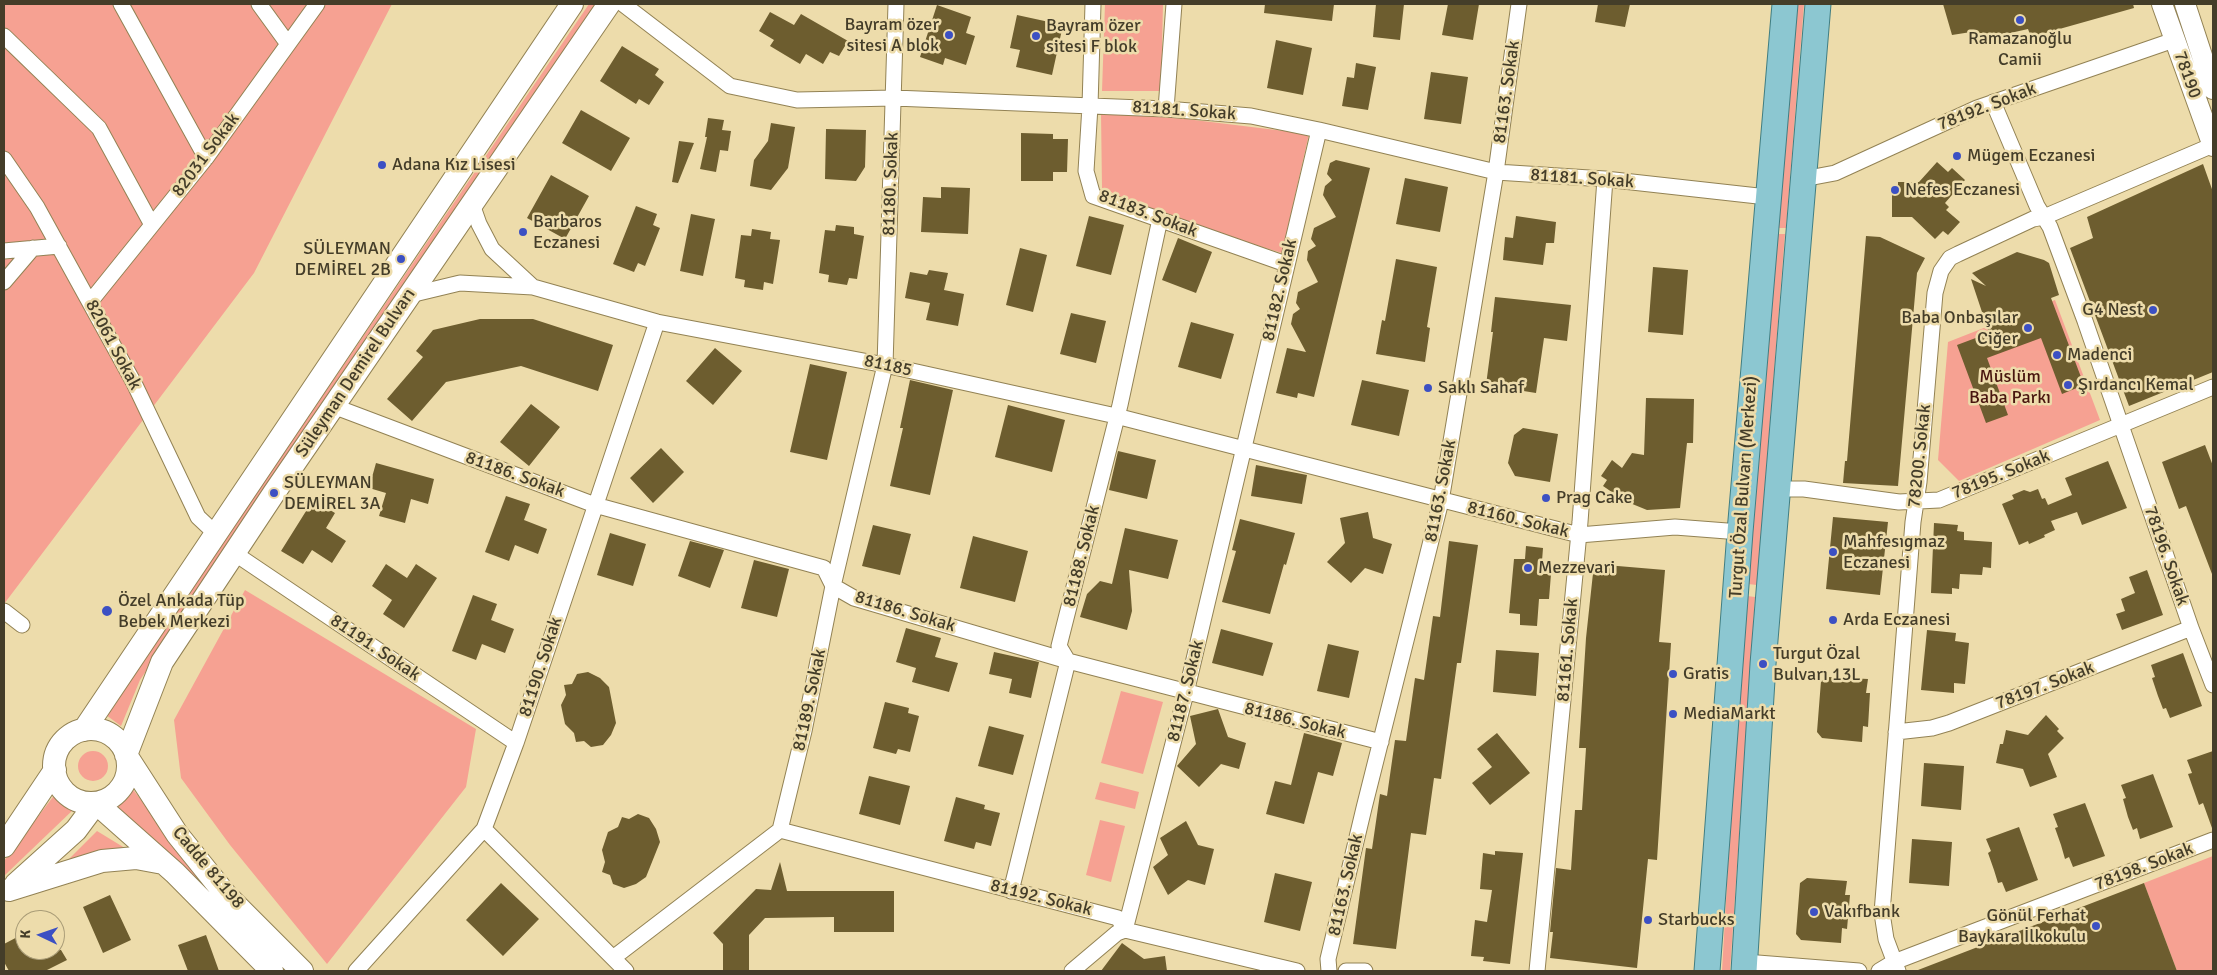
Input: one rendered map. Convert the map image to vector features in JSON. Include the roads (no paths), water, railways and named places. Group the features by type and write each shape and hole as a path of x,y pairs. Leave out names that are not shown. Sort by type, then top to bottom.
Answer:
{"main road":[{"name":"Süleyman Demirel Bulvarı","path":"84,730 572,4"},
{"name":"Süleyman Demirel Bulvarı","path":"126,755 162,662 234,553 609,4"},
{"name":"Turgut Özal Bulvarı (Merkezi)","path":"1707,971 1740,532 1784,4"},
{"name":"Turgut Özal Bulvarı (Merkezi)","path":"1744,967 1763,664 1818,4"},
{"path":"84,730 105,732 122,745 126,755 127,776 122,786 115,794 96,802 84,802 69,795 58,781 55,759 58,749 74,733 84,730"},
{"name":"Cadde 81198","path":"126,755 177,834 220,887 302,971"},
{"path":"4,846 55,770"},
{"path":"6,892 76,830 96,802"},
{"name":"Cadde 81198","path":"96,802 164,863 272,971"},
{"path":"6,892 102,861 136,858 164,863"}],"street":[{"path":"121,4 206,158"},
{"path":"259,4 288,44"},
{"name":"82031 Sokak","path":"90,302 206,158 318,4"},
{"name":"81181. Sokak","path":"623,4 730,86 796,100 894,98 1166,109 1251,116 1320,130 1496,172 1605,178 1767,197"},
{"name":"81180. Sokak","path":"885,365 896,4"},
{"path":"1090,106 1093,4"},
{"path":"1166,109 1174,4"},
{"name":"81163. Sokak","path":"1328,971 1328,959 1442,502 1496,172 1519,4"},
{"name":"78190","path":"2162,4 2213,146"},
{"name":"78190","path":"2185,4 2213,89"},
{"path":"4,36 99,128 152,225"},
{"name":"78192. Sokak","path":"1803,179 1834,173 1877,152 1994,102 2174,40"},
{"name":"78196. Sokak","path":"1994,102 2037,206 2050,227 2076,296 2190,628 2213,685"},
{"name":"81183. Sokak","path":"1090,106 1086,171 1093,196 1286,264"},
{"name":"81182. Sokak","path":"1242,450 1320,130"},
{"name":"78200. Sokak","path":"1896,966 1886,939 1882,913 1935,293 1941,271 1950,258 2033,219 2044,217 2213,146"},
{"name":"82061 Sokak","path":"4,159 37,206 90,302 134,384 198,517 215,533"},
{"name":"81161. Sokak","path":"1537,971 1579,535 1605,178"},
{"name":"81185","path":"472,204 479,224 492,249 533,287"},
{"name":"81188. Sokak","path":"1012,891 1068,661 1060,646 1116,416 1160,219"},
{"path":"4,251 59,246"},
{"path":"4,282 33,248"},
{"name":"81185","path":"410,295 460,282 533,287 657,322 885,365 1116,416 1242,450"},
{"name":"81190. Sokak","path":"356,971 484,829 516,742 657,322"},
{"name":"81189. Sokak","path":"780,830 804,731 833,586 885,365"},
{"name":"78195. Sokak","path":"1778,489 1804,489 1916,502 1944,499 2213,387"},
{"name":"81186. Sokak","path":"334,406 595,505 824,568 833,586 854,598 1068,661 1381,742"},
{"name":"81160. Sokak","path":"1242,450 1442,502 1579,535 1675,527 1740,532"},
{"name":"81187. Sokak","path":"1126,930 1186,693 1242,450"},
{"name":"81191. Sokak","path":"234,553 516,742"},
{"path":"4,611 22,625"},
{"name":"78197. Sokak","path":"1896,732 1932,728 1950,723 2190,628"},
{"path":"484,829 626,971"},
{"path":"613,958 780,830"},
{"name":"81192. Sokak","path":"780,830 1118,918 1126,930 1297,971"},
{"name":"78198. Sokak","path":"1879,971 1896,966 2213,840"},
{"path":"1072,971 1117,933 1126,930"},
{"path":"1744,967 1859,971"},
{"path":"1346,971 1365,971"}],"place":[{"name":"Ramazanoğlu Camii","path":"2020,20"},
{"name":"Bayram özer sitesi A blok","path":"949,35"},
{"name":"Bayram özer sitesi F blok","path":"1036,36"},
{"name":"Mügem Eczanesi","path":"1957,156"},
{"name":"Adana Kız Lisesi","path":"382,165"},
{"name":"Nefes Eczanesi","path":"1895,190"},
{"name":"Barbaros Eczanesi","path":"523,232"},
{"name":"SÜLEYMAN DEMİREL 2B","path":"401,259"},
{"name":"G4 Nest","path":"2153,310"},
{"name":"Baba Onbaşılar Ciğer","path":"2028,328"},
{"name":"Madenci","path":"2057,355"},
{"name":"Şırdancı Kemal","path":"2068,385"},
{"name":"Saklı Sahaf","path":"1428,388"},
{"name":"SÜLEYMAN DEMİREL 3A","path":"274,493"},
{"name":"Prag Cake","path":"1546,498"},
{"name":"Mahfesıgmaz Eczanesi","path":"1833,552"},
{"name":"Mezzevari","path":"1528,568"},
{"name":"Özel Ankada Tüp Bebek Merkezi","path":"107,611"},
{"name":"Arda Eczanesi","path":"1833,620"},
{"name":"Turgut Özal Bulvarı 13L","path":"1763,664"},
{"name":"Gratis","path":"1673,674"},
{"name":"MediaMarkt","path":"1673,714"},
{"name":"Vakıfbank","path":"1814,912"},
{"name":"Starbucks","path":"1648,920"},
{"name":"Gönül Ferhat Baykara İlkokulu","path":"2096,926"}],"park label":[{"name":"Müslüm Baba Parkı","path":"2010,387"}]}
